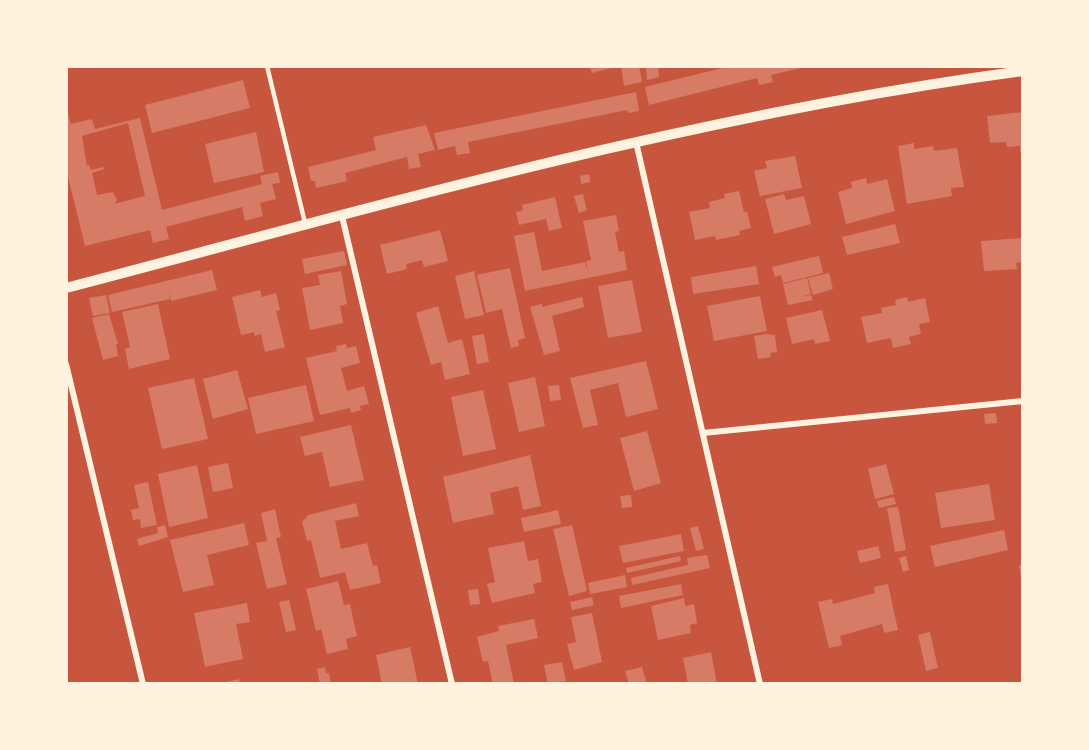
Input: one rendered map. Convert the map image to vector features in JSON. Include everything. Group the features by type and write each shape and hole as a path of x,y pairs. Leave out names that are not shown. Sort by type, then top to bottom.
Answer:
{"street":[{"path":"66,288 636,142 753,116 950,81 1023,71"},
{"path":"636,142 760,684"},
{"path":"342,216 452,684"},
{"path":"66,364 143,684"},
{"path":"703,433 1023,401"}],"lane":[{"path":"267,66 306,225"}],"building":[{"path":"590,66 615,66 615,67 592,73"},
{"path":"621,66 639,66 642,82 624,86"},
{"path":"646,66 658,66 659,77 647,80"},
{"path":"731,66 805,67 771,75 773,82 759,85 757,78 649,105 645,87"},
{"path":"243,80 250,108 152,133 145,105"},
{"path":"636,92 639,111 628,113 627,110 468,142 470,153 457,155 455,146 438,150 434,133"},
{"path":"66,108 71,124 92,119 95,129 140,118 162,210 262,184 260,176 278,172 280,183 272,184 276,199 260,203 263,216 245,221 242,207 166,227 169,239 153,243 150,230 85,246 66,169","holes":["128,123 145,196 114,204 117,200 113,192 97,195 92,173 104,167 91,170 89,165 87,166 82,136"]},
{"path":"1023,112 1023,152 1020,152 1020,146 1007,147 1006,142 990,143 987,116"},
{"path":"426,125 435,150 418,154 421,167 409,169 407,157 345,173 347,181 316,188 315,181 311,181 308,167 376,150 373,137"},
{"path":"256,132 264,172 214,183 205,144"},
{"path":"914,143 914,149 933,146 934,151 957,148 964,187 951,188 952,196 907,204 898,146"},
{"path":"795,156 802,188 760,196 754,171 767,168 765,161"},
{"path":"589,174 590,182 581,184 580,176"},
{"path":"866,178 867,184 887,179 895,211 846,224 838,192 852,188 851,182"},
{"path":"739,191 751,228 739,231 740,235 716,240 715,236 695,240 689,212 710,208 709,202 725,198 724,194"},
{"path":"583,194 587,210 579,213 574,196"},
{"path":"784,194 786,200 804,196 811,224 774,234 765,199"},
{"path":"555,197 562,228 549,231 546,219 519,225 516,212 523,210 522,205"},
{"path":"616,215 619,231 615,232 619,252 624,251 627,270 525,291 514,236 534,232 542,271 585,262 588,273 586,261 591,260 583,221"},
{"path":"895,224 900,243 847,255 842,237"},
{"path":"440,230 448,261 424,267 422,260 406,264 407,269 387,274 380,245"},
{"path":"1023,238 1023,262 1016,263 1017,269 984,271 981,241"},
{"path":"344,251 347,265 305,274 302,259"},
{"path":"819,256 823,273 783,283 781,275 775,277 772,267"},
{"path":"756,266 759,284 693,294 691,277"},
{"path":"510,268 525,338 518,340 519,346 511,348 502,309 486,313 477,275"},
{"path":"212,270 217,290 171,301 169,290 170,299 112,312 108,295"},
{"path":"341,271 347,304 340,306 343,323 310,330 302,288 320,285 318,275"},
{"path":"474,271 484,315 465,319 455,276"},
{"path":"829,273 833,289 813,295 808,278"},
{"path":"807,278 811,294 801,297 811,295 813,300 788,305 783,284"},
{"path":"632,280 642,332 608,338 598,286"},
{"path":"260,290 262,297 276,293 280,310 276,311 285,347 265,352 261,334 255,336 254,332 241,335 232,297"},
{"path":"106,295 110,313 93,316 89,298"},
{"path":"760,296 767,331 714,341 707,306"},
{"path":"582,297 584,307 552,316 560,351 544,355 530,307 542,304 542,307"},
{"path":"907,297 908,302 925,298 930,322 919,324 921,334 909,337 911,344 893,348 891,338 867,343 861,317 882,313 881,308 896,305 895,300"},
{"path":"158,304 170,359 129,369 125,349 130,347 122,312"},
{"path":"438,306 448,343 462,339 470,374 445,380 441,362 431,365 416,313"},
{"path":"822,310 830,341 815,344 814,339 792,344 786,318"},
{"path":"109,314 118,344 116,344 118,356 103,360 92,318"},
{"path":"484,334 489,362 477,364 472,336"},
{"path":"775,335 777,352 770,353 771,357 758,359 754,336"},
{"path":"346,344 347,348 356,346 360,363 341,368 347,391 364,386 369,404 360,406 361,410 351,413 350,408 320,415 306,358 337,351 336,346"},
{"path":"646,361 658,409 626,417 618,383 590,390 598,425 583,428 570,378"},
{"path":"237,370 248,409 213,419 203,379"},
{"path":"535,377 545,426 519,432 508,383"},
{"path":"194,378 208,439 162,449 148,388"},
{"path":"306,385 314,421 256,434 248,398"},
{"path":"559,385 561,400 550,401 548,386"},
{"path":"483,390 496,449 463,456 451,397"},
{"path":"996,413 997,423 985,424 984,414"},
{"path":"351,425 364,480 330,487 322,452 305,456 300,437"},
{"path":"647,431 661,483 634,491 620,438"},
{"path":"530,455 541,506 523,510 518,486 490,493 494,514 453,523 443,477"},
{"path":"228,463 233,488 213,492 208,467"},
{"path":"886,464 894,494 875,499 868,469"},
{"path":"197,465 208,518 169,527 158,474"},
{"path":"148,482 157,525 141,528 140,519 133,520 131,510 139,508 134,485"},
{"path":"989,484 995,520 941,528 935,493"},
{"path":"631,495 632,507 622,508 620,496"},
{"path":"894,497 896,504 879,508 877,501"},
{"path":"356,503 359,516 335,521 341,549 367,543 373,566 377,565 381,583 350,590 345,572 320,578 311,540 307,541 302,522 308,515"},
{"path":"898,507 906,550 895,552 887,508"},
{"path":"275,509 281,537 276,538 287,584 267,589 256,543 267,541 261,513"},
{"path":"558,510 561,524 524,532 521,518"},
{"path":"244,523 249,545 207,555 214,585 183,592 170,540"},
{"path":"165,525 168,537 139,546 137,539 158,533 157,527"},
{"path":"572,525 587,591 569,596 553,529"},
{"path":"698,526 704,549 696,551 690,528"},
{"path":"1004,530 1008,550 935,567 930,546"},
{"path":"681,534 684,551 623,563 619,546"},
{"path":"524,541 528,561 538,559 542,582 533,584 535,593 492,603 487,584 495,582 488,548"},
{"path":"878,546 881,558 860,563 857,551"},
{"path":"707,555 710,568 632,585 631,578 688,565 687,558"},
{"path":"680,556 681,561 627,573 626,568"},
{"path":"906,556 909,570 903,572 899,558"},
{"path":"1019,565 1023,565 1023,585 1022,585"},
{"path":"625,575 627,587 590,594 588,583"},
{"path":"338,581 344,605 350,604 357,636 346,639 348,649 327,654 321,629 316,631 306,589"},
{"path":"681,584 683,595 621,608 619,596"},
{"path":"888,584 898,630 884,633 882,624 840,636 842,645 829,648 818,602 832,599 833,604 875,593 874,587"},
{"path":"478,589 480,604 470,605 468,590"},
{"path":"592,597 594,605 572,610 570,602"},
{"path":"684,598 685,606 694,604 697,623 690,625 691,633 658,640 651,606"},
{"path":"289,600 296,630 286,632 279,602"},
{"path":"247,603 250,622 236,624 243,659 205,667 194,613"},
{"path":"592,613 602,662 574,670 567,644 576,642 571,617"},
{"path":"534,619 538,638 506,645 514,684 493,684 488,661 483,662 477,637 499,631 498,626"},
{"path":"930,632 938,668 926,671 918,635"},
{"path":"410,647 418,684 382,684 376,655"},
{"path":"711,652 717,684 688,684 683,658"},
{"path":"562,662 566,681 548,684 544,665"},
{"path":"325,667 331,684 320,684 317,669"},
{"path":"642,667 647,684 629,684 625,671"},
{"path":"239,679 240,684 222,684 222,683"}]}
